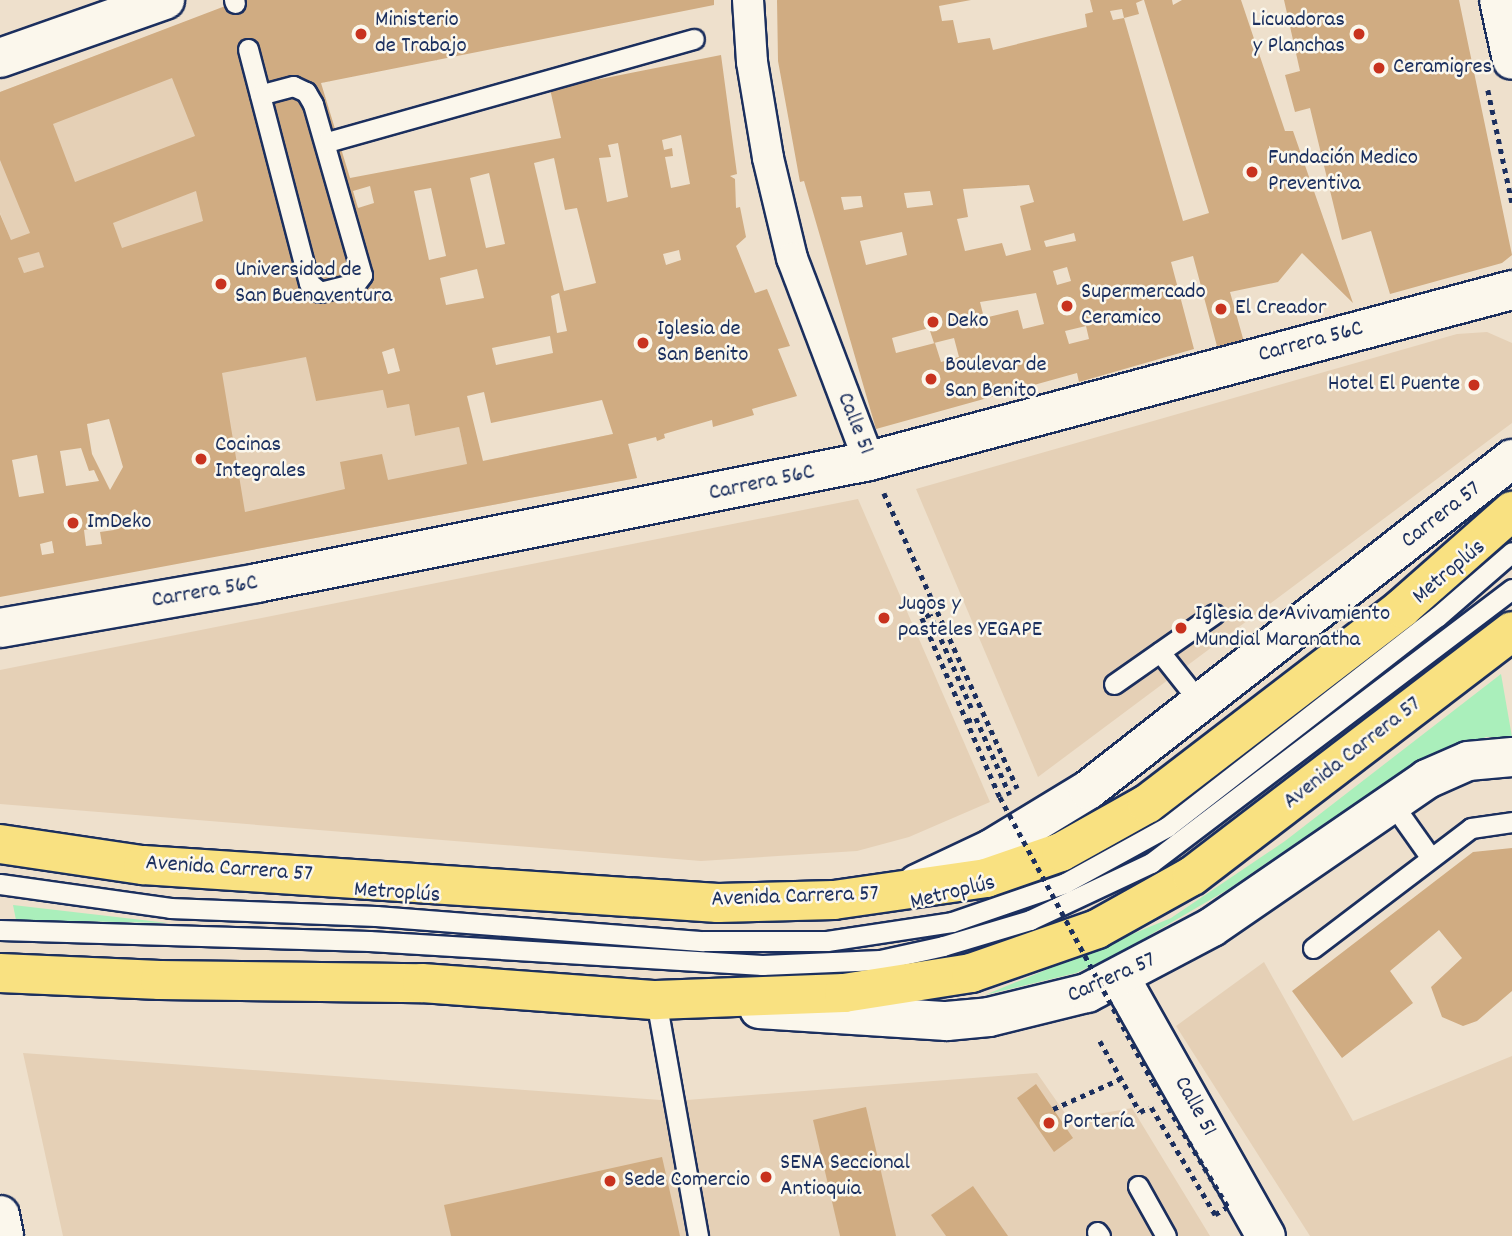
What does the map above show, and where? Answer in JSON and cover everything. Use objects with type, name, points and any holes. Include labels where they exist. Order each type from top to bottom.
[{"type":"main road","name":"Avenida Carrera 57","points":[[0,844],[143,865],[647,899],[771,903],[884,895],[1018,869],[1108,829],[1184,778],[1402,608],[1512,511]]},
{"type":"main road","name":"Avenida Carrera 57","points":[[0,973],[205,981],[422,983],[656,1000],[790,997],[900,986],[971,973],[1097,929],[1192,876],[1512,631]]},
{"type":"street","points":[[0,58],[165,0]]},
{"type":"street","name":"Calle 51","points":[[748,0],[752,62],[768,158],[792,258],[869,461]]},
{"type":"street","points":[[1499,0],[1499,71]]},
{"type":"street","name":"Carrera 56C","points":[[0,628],[257,583],[869,461],[1512,290]]},
{"type":"street","name":"Carrera 57","points":[[884,895],[956,866],[1023,811],[1202,705],[1512,459]]},
{"type":"street","name":"Carrera 57","points":[[656,1000],[903,1021],[947,1021],[1052,1004],[1121,979],[1212,927],[1427,779],[1468,761],[1512,757]]},
{"type":"street","name":"Calle 51","points":[[1121,979],[1266,1236]]},
{"type":"street","points":[[0,1215],[4,1236]]},
{"type":"lane","points":[[327,142],[694,39]]},
{"type":"lane","points":[[248,49],[309,283],[320,292],[356,283],[362,275],[327,142],[306,92],[293,86],[260,95]]},
{"type":"lane","name":"Metroplús","points":[[0,884],[170,908],[376,916],[703,941],[827,941],[952,922],[1065,883],[1167,827],[1437,617],[1512,552]]},
{"type":"lane","name":"Metroplús","points":[[0,930],[369,941],[762,965],[880,960],[943,946],[1030,920],[1151,863],[1512,589]]},
{"type":"lane","points":[[1114,684],[1214,614]]},
{"type":"lane","points":[[1160,652],[1202,705]]},
{"type":"lane","points":[[1392,803],[1431,858]]},
{"type":"lane","points":[[1313,948],[1471,828],[1512,822]]},
{"type":"lane","points":[[656,1000],[698,1236]]},
{"type":"lane","points":[[1138,1186],[1166,1236]]},
{"type":"path","points":[[1499,71],[1512,202]]},
{"type":"path","name":"Calle 51","points":[[869,461],[979,704],[1023,811]]},
{"type":"path","points":[[979,704],[971,708],[930,615],[922,618],[1000,797],[1153,1082],[1228,1207],[1215,1215],[1150,1107],[1140,1112],[1100,1041]]},
{"type":"path","points":[[967,721],[976,718],[1023,811]]},
{"type":"path","points":[[1053,1109],[1120,1079]]},
{"type":"shaded area","name":"Universidad de San Buenaventura","points":[[235,3],[316,400],[383,390],[409,404],[415,436],[459,427],[467,464],[613,434],[616,447],[628,444],[637,478],[224,555],[216,515],[44,267],[24,273],[0,213],[0,92]]},
{"type":"shaded area","points":[[1487,332],[1512,343],[1512,423],[1038,777],[916,489],[1457,334]]},
{"type":"shaded area","points":[[858,499],[990,802],[909,837],[857,851],[701,861],[0,804],[0,670]]},
{"type":"shaded area","points":[[1264,962],[1353,1121],[1512,1056],[1512,1236],[1310,1236],[1176,1026]]},
{"type":"shaded area","name":"SENA Seccional Antioquia","points":[[23,1053],[674,1101],[1037,1073],[1069,1119],[1132,1108],[1210,1236],[63,1236]]},
{"type":"green space","points":[[1501,674],[1512,737],[1486,737],[1381,785],[1227,890],[1119,953],[1076,973],[985,995],[1171,918],[1285,841]]},
{"type":"green space","points":[[13,905],[168,923],[16,920]]},
{"type":"building","points":[[241,0],[714,0],[714,5],[321,83],[350,178],[561,138],[550,89],[721,55],[737,174],[730,176],[735,179],[736,208],[740,207],[746,237],[736,246],[755,293],[767,289],[790,346],[778,349],[797,396],[752,409],[754,415],[713,427],[712,420],[664,434],[665,438],[657,441],[656,437],[628,444],[637,478],[0,597],[0,214],[11,240],[30,233],[0,160],[0,92]],"holes":[[[172,78],[195,136],[75,182],[53,124]],[[681,135],[690,184],[671,188],[665,157],[673,156],[672,148],[664,150],[662,140]],[[618,143],[628,197],[607,202],[599,158],[611,157],[608,145]],[[554,158],[565,210],[577,208],[596,283],[564,291],[534,163]],[[489,173],[505,244],[486,248],[470,178]],[[370,186],[374,203],[358,208],[353,191]],[[431,188],[446,256],[429,260],[414,191]],[[196,191],[203,221],[122,248],[113,223]],[[679,250],[681,260],[666,265],[663,254]],[[39,252],[44,267],[24,273],[18,258]],[[477,269],[484,298],[446,305],[440,278]],[[559,293],[567,331],[557,333],[551,296]],[[550,336],[553,353],[496,365],[492,348]],[[394,348],[400,371],[388,374],[382,352]],[[306,357],[316,401],[383,390],[387,408],[409,404],[415,436],[459,427],[467,464],[388,480],[382,454],[340,462],[345,489],[245,512],[222,373]],[[484,392],[491,423],[602,400],[613,434],[483,461],[467,396]],[[109,419],[123,467],[110,490],[92,454],[87,424]],[[81,448],[89,471],[94,470],[99,481],[66,486],[60,451]],[[37,455],[44,493],[19,497],[12,460]],[[111,515],[114,530],[100,532],[102,544],[86,546],[84,530],[99,527],[97,518]],[[52,541],[54,553],[42,555],[40,544]]]},
{"type":"building","points":[[777,0],[971,0],[939,6],[942,21],[953,20],[958,43],[990,38],[993,50],[1087,27],[1085,14],[1093,12],[1090,0],[1143,0],[1136,3],[1139,14],[1124,18],[1183,221],[1209,213],[1144,0],[1172,0],[1173,5],[1182,0],[1241,0],[1285,131],[1293,131],[1353,303],[1302,253],[1278,282],[1230,292],[1244,342],[1218,350],[1193,256],[1171,262],[1194,349],[1079,382],[1077,373],[876,429],[804,181],[800,182],[778,61]],"holes":[[[1122,9],[1124,18],[1113,20],[1110,11]],[[1029,185],[1034,202],[1020,206],[1031,250],[1006,256],[1002,243],[965,251],[957,219],[968,217],[963,189]],[[930,191],[933,205],[907,208],[904,193]],[[861,196],[863,207],[844,210],[841,197]],[[902,232],[907,255],[866,265],[860,241]],[[1074,233],[1076,241],[1046,247],[1044,241]],[[1067,267],[1071,281],[1057,285],[1053,271]],[[1036,293],[1044,324],[1023,329],[1018,310],[984,318],[980,302]],[[1086,326],[1089,339],[1069,344],[1065,331]],[[929,328],[934,343],[954,338],[959,357],[941,362],[935,343],[896,353],[892,338]]]},
{"type":"building","points":[[1284,0],[1459,0],[1512,255],[1502,263],[1390,294],[1371,231],[1342,240],[1310,108],[1295,112],[1285,75],[1300,71]]},
{"type":"building","points":[[1512,848],[1512,991],[1477,1021],[1463,1026],[1442,1017],[1431,987],[1462,958],[1439,930],[1390,971],[1413,1003],[1342,1058],[1292,991],[1473,852]]},
{"type":"building","name":"Portería","points":[[1036,1084],[1073,1138],[1054,1152],[1017,1098]]},
{"type":"building","points":[[866,1107],[896,1236],[840,1236],[813,1120]]},
{"type":"building","name":"Sede Comercio","points":[[662,1157],[680,1236],[451,1236],[444,1205]]},
{"type":"building","points":[[973,1186],[1008,1236],[946,1236],[931,1215]]},
{"type":"place","name":"Ministerio de Trabajo","points":[[361,34]]},
{"type":"place","name":"Licuadoras y Planchas","points":[[1359,34]]},
{"type":"place","name":"Ceramigres","points":[[1379,68]]},
{"type":"place","name":"Fundación Medico Preventiva","points":[[1252,172]]},
{"type":"place","name":"Universidad de San Buenaventura","points":[[221,284]]},
{"type":"place","name":"Supermercado Ceramico","points":[[1067,306]]},
{"type":"place","name":"El Creador","points":[[1221,309]]},
{"type":"place","name":"Deko","points":[[933,322]]},
{"type":"place","name":"Iglesia de San Benito","points":[[643,343]]},
{"type":"place","name":"Boulevar de San Benito","points":[[931,379]]},
{"type":"place","name":"Hotel El Puente","points":[[1474,385]]},
{"type":"place","name":"Cocinas Integrales","points":[[201,459]]},
{"type":"place","name":"ImDeko","points":[[73,523]]},
{"type":"place","name":"Jugos y pasteles YEGAPE","points":[[884,618]]},
{"type":"place","name":"Iglesia de Avivamiento Mundial Maranatha","points":[[1181,628]]},
{"type":"place","name":"Portería","points":[[1049,1123]]},
{"type":"place","name":"SENA Seccional Antioquia","points":[[766,1177]]},
{"type":"place","name":"Sede Comercio","points":[[610,1181]]}]
